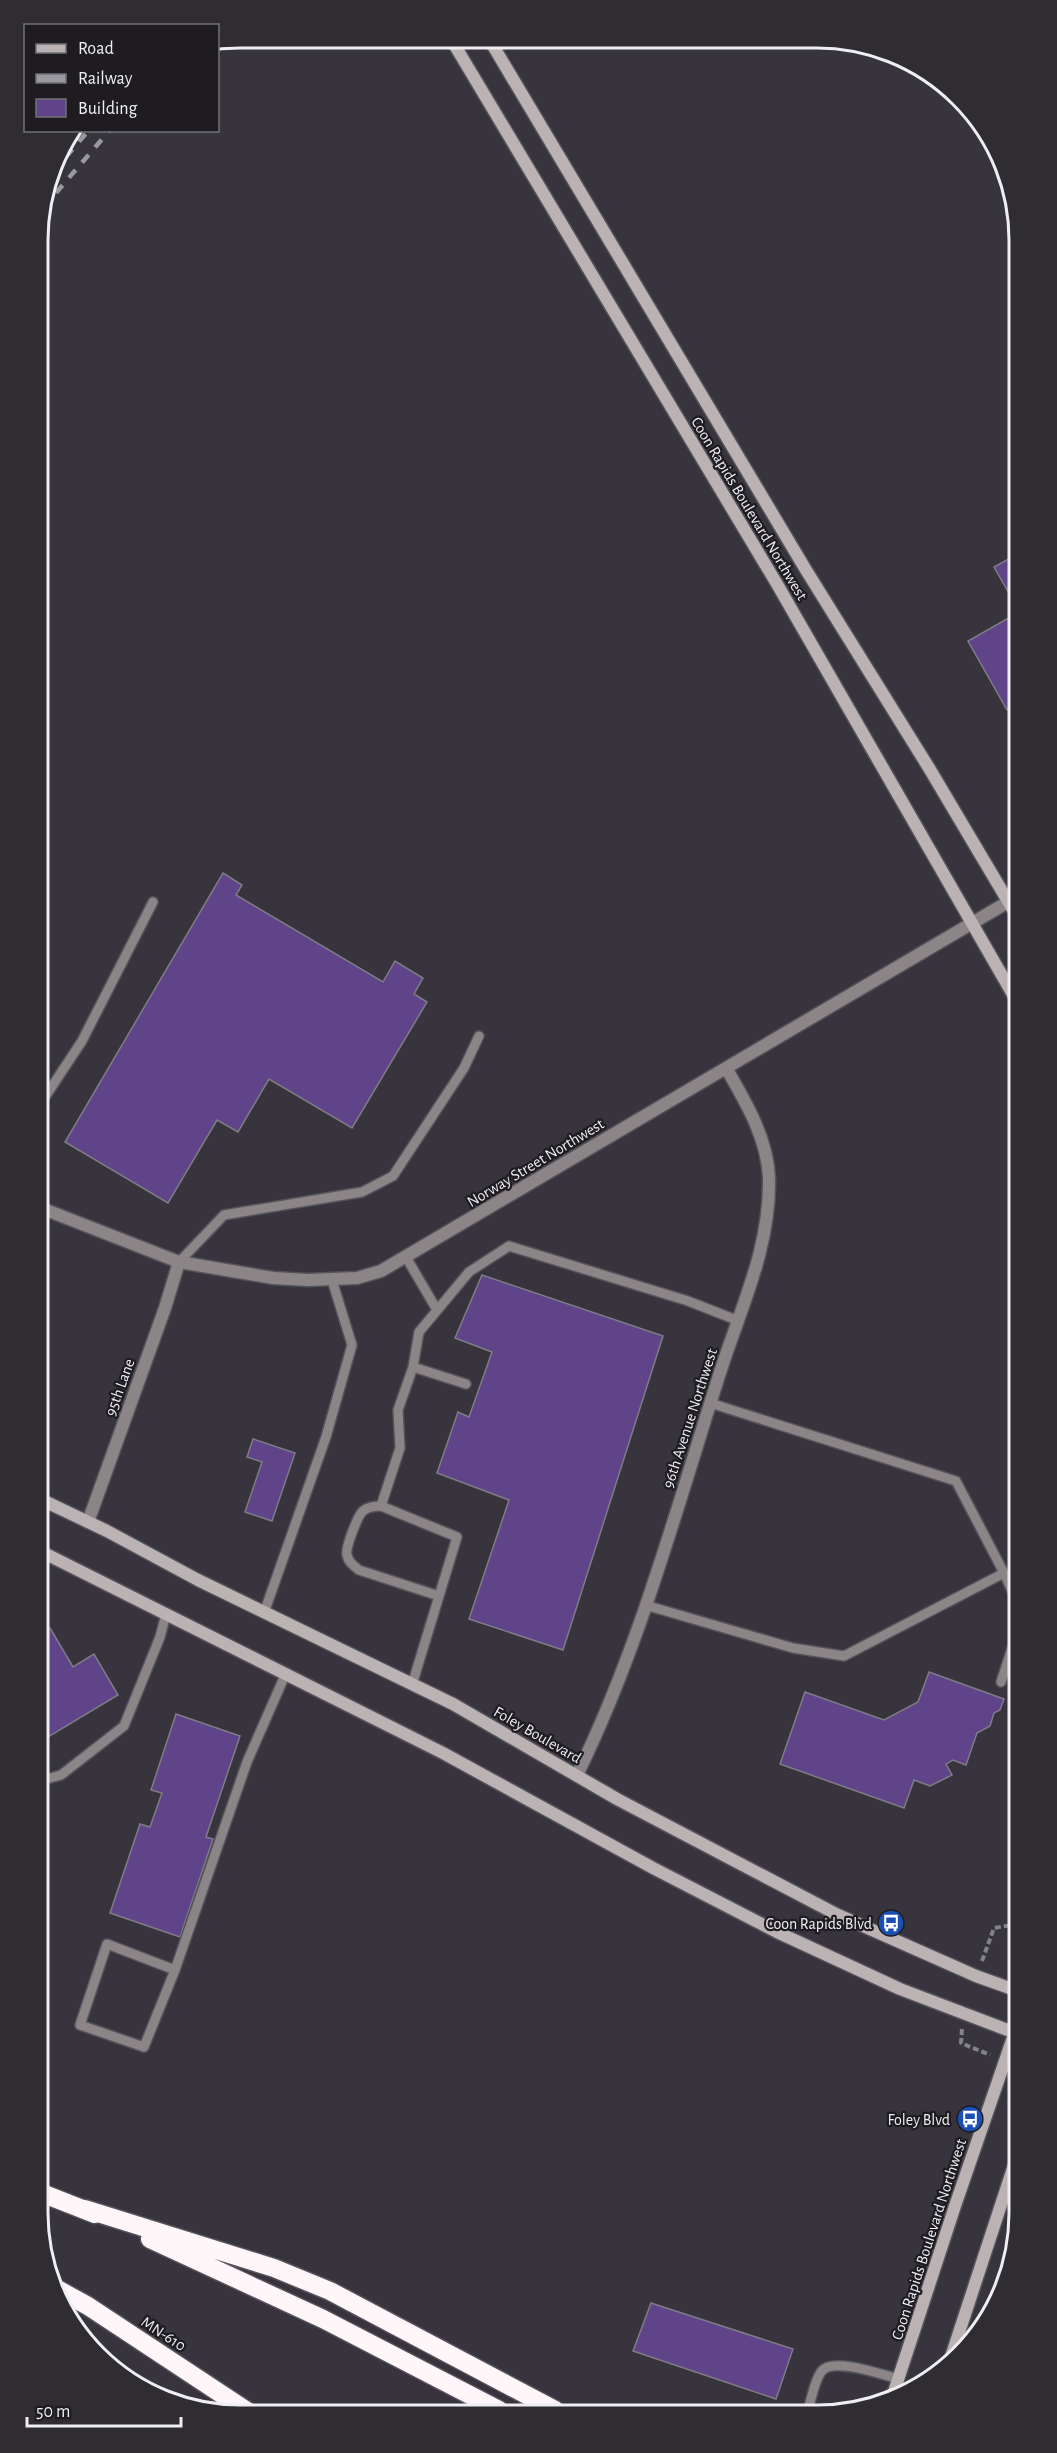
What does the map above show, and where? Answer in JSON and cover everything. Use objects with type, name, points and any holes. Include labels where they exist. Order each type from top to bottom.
[{"type":"highway","points":[[48,2195],[274,2268],[330,2291],[546,2405]]},
{"type":"highway","points":[[85,2209],[323,2319],[489,2405]]},
{"type":"highway","name":"MN-610","points":[[67,2295],[238,2405]]},
{"type":"main road","name":"Coon Rapids Boulevard Northwest","points":[[456,48],[771,574],[1009,987]]},
{"type":"main road","name":"Coon Rapids Boulevard Northwest","points":[[494,48],[806,570],[929,768],[1009,903]]},
{"type":"main road","name":"Foley Boulevard","points":[[48,1503],[453,1704],[617,1799],[836,1914],[1009,1989]]},
{"type":"main road","points":[[48,1555],[443,1753],[653,1868],[777,1932],[900,1989],[963,2014],[1009,2028]]},
{"type":"main road","name":"Coon Rapids Boulevard Northwest","points":[[896,2387],[1009,2051]]},
{"type":"main road","points":[[954,2347],[1009,2180]]},
{"type":"street","name":"Norway Street Northwest","points":[[48,1211],[179,1262],[273,1278],[332,1280],[357,1278],[381,1271],[972,922],[1009,909]]},
{"type":"street","name":"96th Avenue Northwest","points":[[576,1775],[609,1704],[645,1605],[710,1403],[757,1269],[764,1239],[769,1206],[769,1174],[762,1140],[752,1114],[726,1068]]},
{"type":"street","name":"95th Lane","points":[[88,1522],[165,1308],[179,1262]]},
{"type":"lane","points":[[48,1090],[82,1041],[153,902]]},
{"type":"lane","points":[[179,1262],[224,1215],[362,1192],[393,1176],[464,1068],[479,1036]]},
{"type":"lane","points":[[381,1506],[400,1448],[398,1410],[412,1367],[419,1332],[469,1272],[509,1246],[688,1301],[740,1321]]},
{"type":"lane","points":[[406,1257],[437,1310]]},
{"type":"lane","points":[[264,1612],[326,1437],[352,1344],[332,1280]]},
{"type":"lane","points":[[412,1367],[466,1384]]},
{"type":"lane","points":[[710,1403],[956,1481],[1009,1584]]},
{"type":"lane","points":[[412,1685],[458,1537],[381,1506],[370,1507],[361,1512],[348,1546],[347,1555],[351,1564],[359,1570],[439,1596]]},
{"type":"lane","points":[[645,1605],[793,1648],[844,1656],[1004,1573]]},
{"type":"lane","points":[[48,1779],[61,1775],[124,1726],[160,1637],[166,1614]]},
{"type":"lane","points":[[1001,1682],[1009,1658]]},
{"type":"lane","points":[[175,1970],[107,1944],[80,2025],[144,2048],[175,1970],[248,1762],[286,1674]]},
{"type":"lane","points":[[809,2405],[821,2371],[827,2367],[840,2364],[899,2379]]},
{"type":"path","points":[[976,1976],[994,1928],[1009,1926]]},
{"type":"path","points":[[963,2014],[961,2043],[1005,2061]]},
{"type":"building","points":[[1009,559],[1009,593],[994,567]]},
{"type":"building","points":[[1009,618],[1009,709],[1007,710],[968,641]]},
{"type":"building","points":[[223,873],[242,885],[236,895],[383,982],[395,961],[423,978],[414,994],[427,1002],[352,1128],[269,1079],[238,1132],[217,1120],[168,1203],[65,1142]]},
{"type":"building","points":[[482,1275],[663,1336],[563,1650],[469,1619],[509,1500],[437,1473],[458,1412],[469,1417],[492,1352],[455,1338]]},
{"type":"building","points":[[253,1439],[295,1453],[272,1521],[245,1512],[262,1462],[247,1457]]},
{"type":"building","points":[[50,1628],[73,1667],[94,1654],[118,1695],[48,1737],[48,1629]]},
{"type":"building","points":[[929,1672],[1004,1699],[1000,1710],[994,1713],[990,1726],[977,1733],[966,1765],[953,1760],[946,1764],[952,1775],[930,1786],[914,1780],[904,1808],[780,1764],[805,1692],[884,1720],[918,1702]]},
{"type":"building","points":[[176,1714],[240,1736],[206,1837],[213,1839],[180,1937],[110,1913],[140,1824],[150,1827],[162,1793],[151,1790]]},
{"type":"building","points":[[651,2303],[793,2349],[776,2399],[633,2351]]},
{"type":"railway","points":[[69,154],[87,132]]},
{"type":"railway","points":[[54,195],[108,132]]},
{"type":"place","name":"Coon Rapids Blvd","points":[[891,1923]]},
{"type":"place","name":"Foley Blvd","points":[[970,2119]]}]
